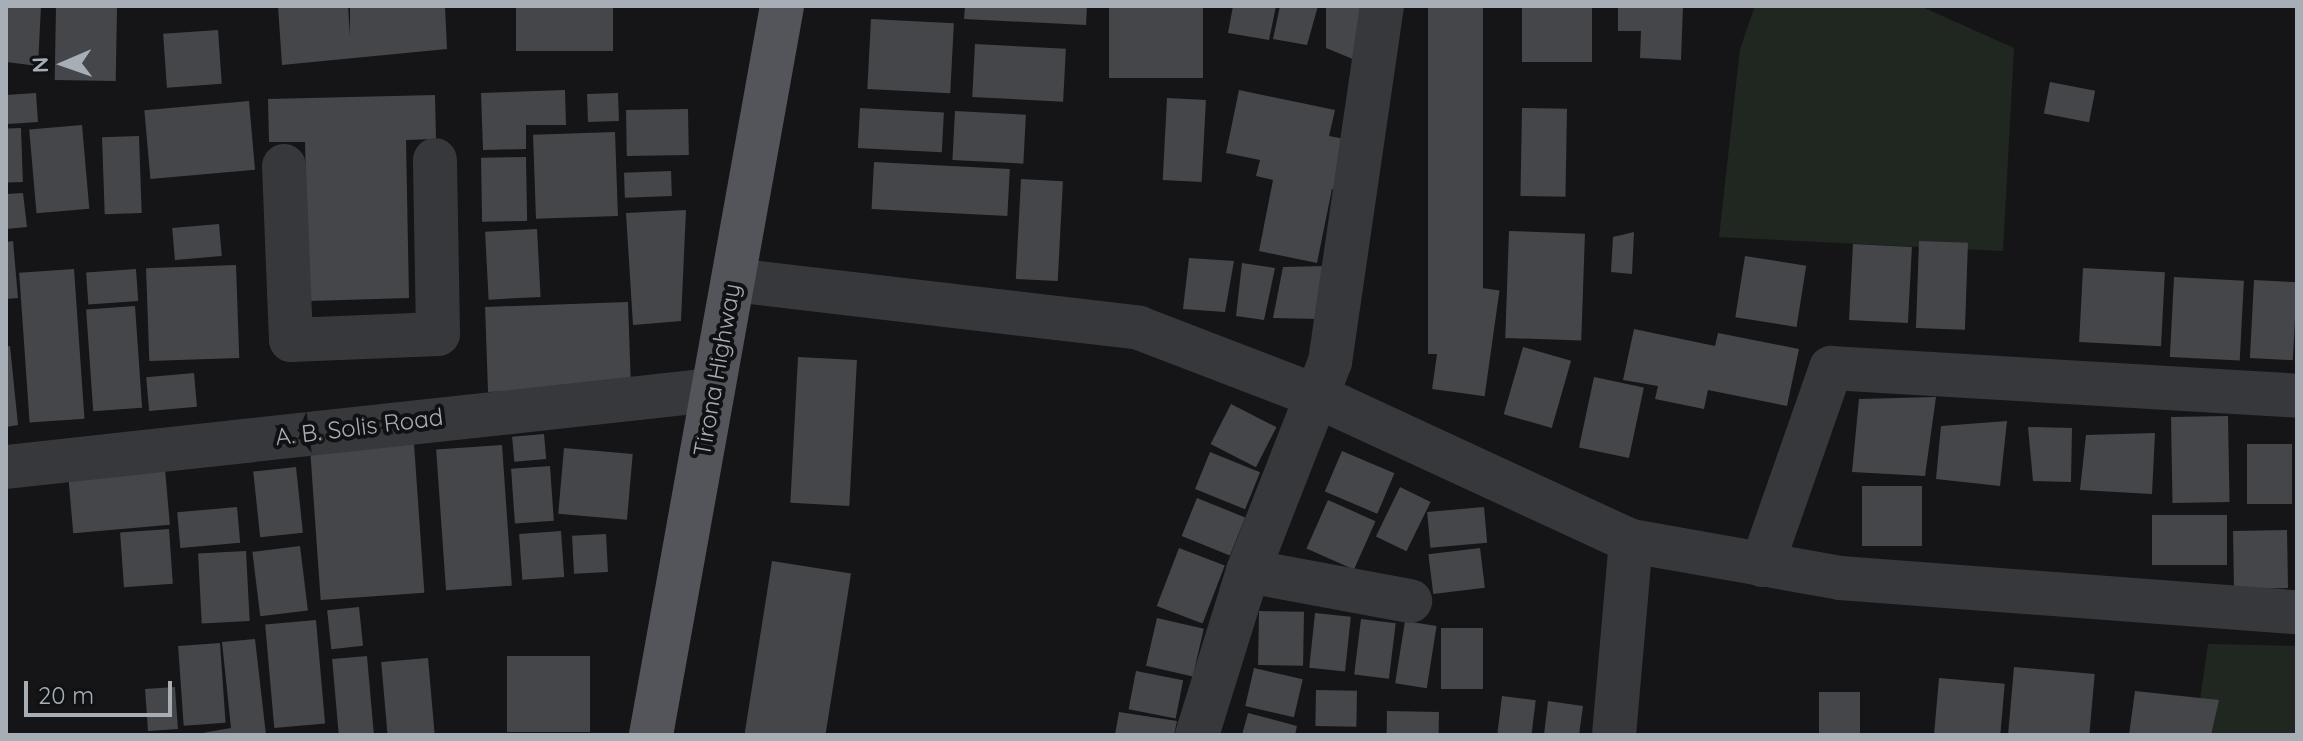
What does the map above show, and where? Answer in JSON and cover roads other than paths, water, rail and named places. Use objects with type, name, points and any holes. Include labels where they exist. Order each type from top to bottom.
[{"type":"main road","name":"Tirona Highway","points":[[651,735],[782,6]]},
{"type":"street","points":[[1197,735],[1248,571],[1319,397],[1330,362],[1382,6]]},
{"type":"street","points":[[284,166],[291,340],[438,334],[435,160]]},
{"type":"street","points":[[733,280],[1139,328],[1319,397],[1631,541],[1840,578],[2297,612]]},
{"type":"street","points":[[1762,565],[1831,368],[2297,396]]},
{"type":"street","name":"A. B. Solis Road","points":[[6,467],[713,390]]},
{"type":"street","points":[[1614,735],[1631,541]]},
{"type":"street","points":[[1248,571],[1410,601]]}]
